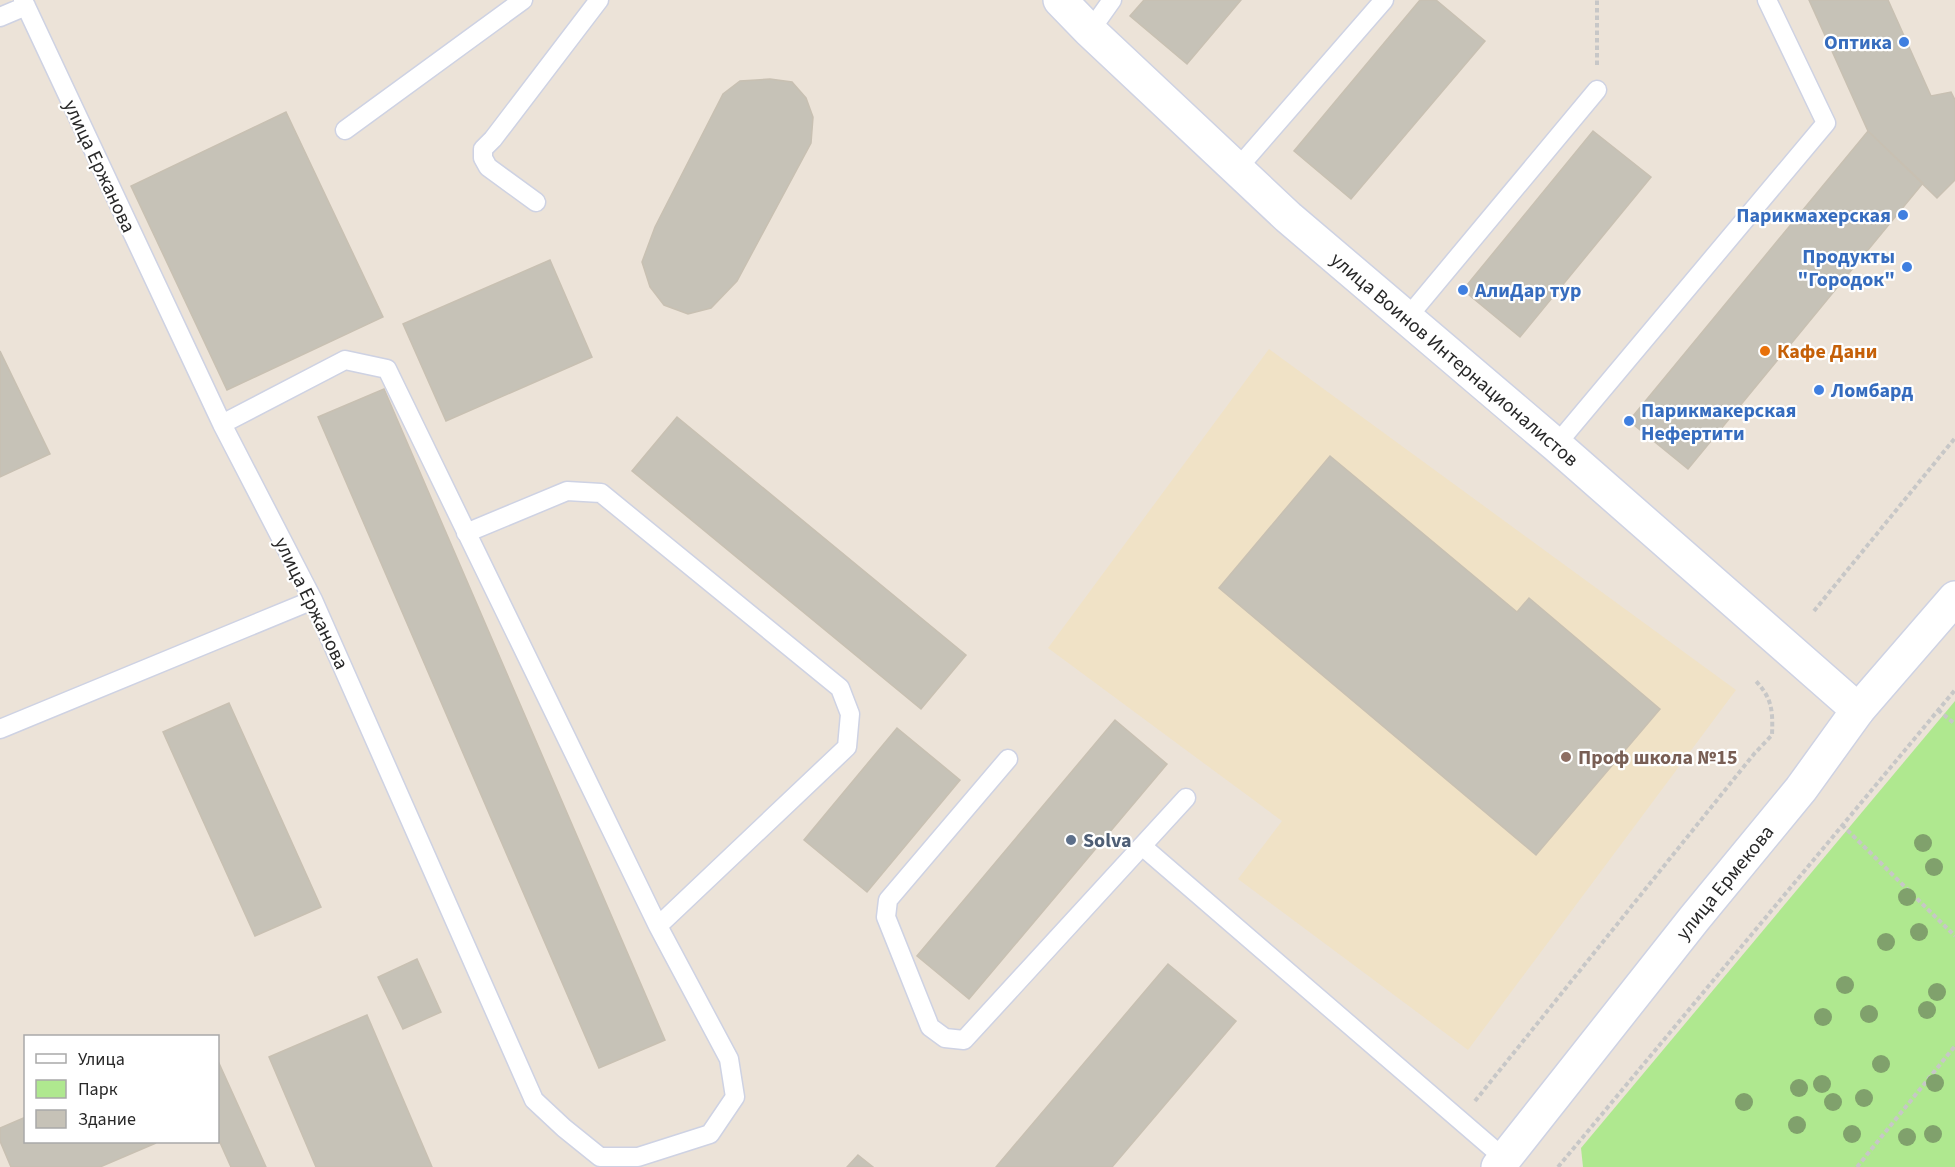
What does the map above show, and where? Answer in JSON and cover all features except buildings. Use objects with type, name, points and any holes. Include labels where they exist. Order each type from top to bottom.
[{"type":"main road","name":"улица Воинов Интернационалистов","points":[[1060,0],[1090,32],[1288,217],[1556,445],[1858,710]]},
{"type":"main road","name":"улица Ермекова","points":[[1502,1164],[1687,928],[1801,789],[1858,710],[1955,598]]},
{"type":"lane","points":[[345,130],[523,0]]},
{"type":"lane","points":[[536,202],[488,167],[483,158],[483,149],[599,0]]},
{"type":"lane","points":[[1090,32],[1112,0]]},
{"type":"lane","points":[[1237,169],[1384,0]]},
{"type":"lane","points":[[1556,445],[1826,123],[1767,0]]},
{"type":"lane","points":[[0,17],[25,3]]},
{"type":"lane","name":"улица Ержанова","points":[[25,3],[222,424],[313,600],[534,1100],[600,1157],[638,1157],[710,1134],[735,1097],[729,1059],[658,926],[387,369],[345,360],[222,424]]},
{"type":"lane","points":[[1407,318],[1597,90]]},
{"type":"lane","points":[[466,532],[567,491],[602,493],[840,688],[850,714],[847,747],[658,926]]},
{"type":"lane","points":[[0,729],[313,600]]},
{"type":"lane","points":[[1008,759],[888,900],[886,916],[930,1027],[945,1038],[964,1040],[1186,798]]},
{"type":"lane","points":[[1142,846],[1460,1120],[1502,1164]]},
{"type":"path","points":[[1597,0],[1597,90]]},
{"type":"path","points":[[1814,611],[1955,438]]},
{"type":"path","points":[[1460,1120],[1739,772],[1772,735],[1773,715],[1767,693],[1755,680]]},
{"type":"path","points":[[1558,1167],[1955,690]]},
{"type":"path","points":[[1938,710],[1955,724]]},
{"type":"path","points":[[1842,825],[1955,936]]},
{"type":"path","points":[[1857,1167],[1955,1046]]},
{"type":"shaded area","points":[[1269,349],[1736,690],[1468,1050],[1238,879],[1282,821],[1048,648]]},
{"type":"green space","points":[[1955,701],[1955,1167],[1583,1167],[1581,1148]]},
{"type":"place","name":"Оптика","points":[[1904,42]]},
{"type":"place","name":"Парикмахерская","points":[[1903,215]]},
{"type":"place","name":"Продукты \"Городок\"","points":[[1907,267]]},
{"type":"place","name":"АлиДар тур","points":[[1463,290]]},
{"type":"place","name":"Кафе Дани","points":[[1765,351]]},
{"type":"place","name":"Ломбард","points":[[1819,390]]},
{"type":"place","name":"Парикмакерская Нефертити","points":[[1629,421]]},
{"type":"place","name":"Проф школа №15","points":[[1566,757]]},
{"type":"place","name":"Solva","points":[[1071,840]]}]
